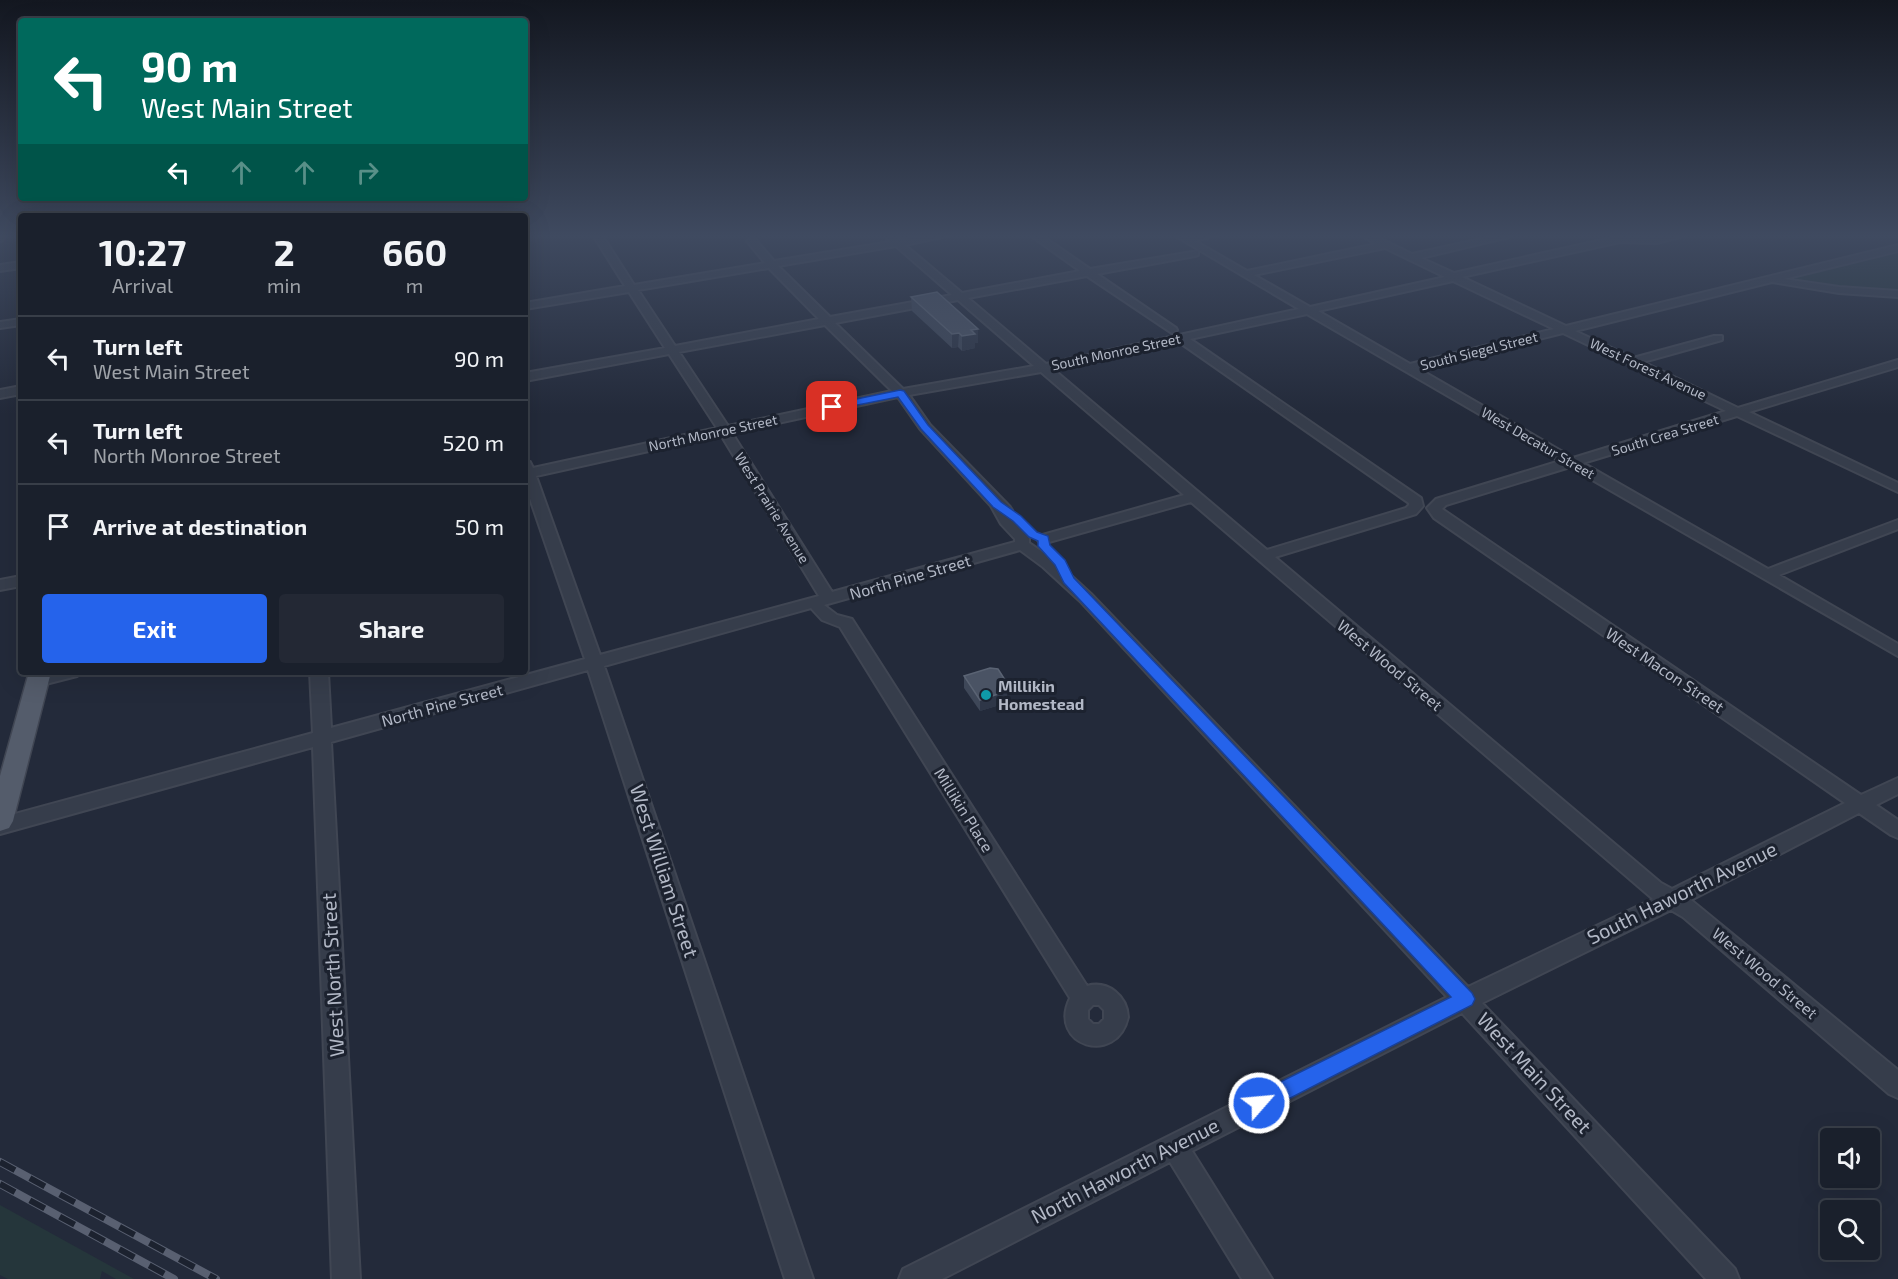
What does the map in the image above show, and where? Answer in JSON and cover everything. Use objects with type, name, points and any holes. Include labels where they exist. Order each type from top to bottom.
[{"type":"main road","points":[[0,821],[39,676]]},
{"type":"street","points":[[528,305],[592,295]]},
{"type":"street","name":"West Prairie Avenue","points":[[635,295],[830,599]]},
{"type":"street","name":"West Main Street","points":[[802,295],[863,358],[872,378],[894,394],[900,410],[925,427],[997,504],[1006,521],[1033,542],[1048,566],[1068,580],[1466,999],[1725,1279]]},
{"type":"street","points":[[528,376],[966,295]]},
{"type":"street","points":[[1120,295],[1410,495],[1417,504],[1411,511],[1263,556]]},
{"type":"street","name":"West Decatur Street","points":[[1282,295],[1898,651]]},
{"type":"street","name":"South Monroe Street","points":[[894,394],[1043,368],[1177,334],[1309,310],[1376,295]]},
{"type":"street","name":"West Forest Avenue","points":[[1490,295],[1898,488]]},
{"type":"street","name":"South Siegel Street","points":[[1409,369],[1707,295]]},
{"type":"street","name":"West Wood Street","points":[[959,296],[1654,889],[1691,911],[1898,1086]]},
{"type":"street","points":[[0,325],[18,322]]},
{"type":"street","points":[[1631,362],[1718,338]]},
{"type":"street","name":"South Crea Street","points":[[1434,508],[1441,502],[1898,363]]},
{"type":"street","points":[[0,393],[18,390]]},
{"type":"street","name":"North Monroe Street","points":[[528,471],[894,394]]},
{"type":"street","name":"West William Street","points":[[528,477],[595,664],[799,1279]]},
{"type":"street","name":"North Pine Street","points":[[0,826],[595,664],[1193,497]]},
{"type":"street","name":"West Macon Street","points":[[1434,508],[1439,515],[1898,830]]},
{"type":"street","points":[[1767,575],[1898,524]]},
{"type":"street","points":[[0,585],[18,582]]},
{"type":"street","points":[[830,599],[852,613],[846,623],[824,615],[830,599]]},
{"type":"street","name":"Millikin Place","points":[[846,623],[1082,998]]},
{"type":"street","name":"West North Street","points":[[319,675],[346,1279]]},
{"type":"street","name":"South Haworth Avenue","points":[[1466,999],[1672,900],[1898,785]]},
{"type":"street","name":"North Haworth Avenue","points":[[913,1279],[1466,999]]},
{"type":"street","points":[[1174,1146],[1258,1279]]},
{"type":"shaded area","points":[[1877,295],[1898,295],[1898,300]]},
{"type":"shaded area","points":[[0,1205],[134,1279],[116,1279],[102,1271],[100,1279],[8,1279],[0,1275]]},
{"type":"building","points":[[940,295],[978,329],[971,330],[975,334],[962,336],[959,333],[952,334],[911,297]]},
{"type":"building","points":[[990,668],[998,669],[1007,683],[1002,684],[1007,691],[980,700],[964,676]]},
{"type":"railway","points":[[0,1162],[216,1279]]},
{"type":"railway","points":[[0,1184],[174,1279]]},
{"type":"place","name":"Millikin Homestead","points":[[986,695]]},
{"type":"route","points":[[832,407],[900,393],[913,407],[925,427],[997,504],[1017,518],[1033,535],[1044,539],[1044,546],[1060,563],[1068,580],[1466,999],[1259,1103]]}]
